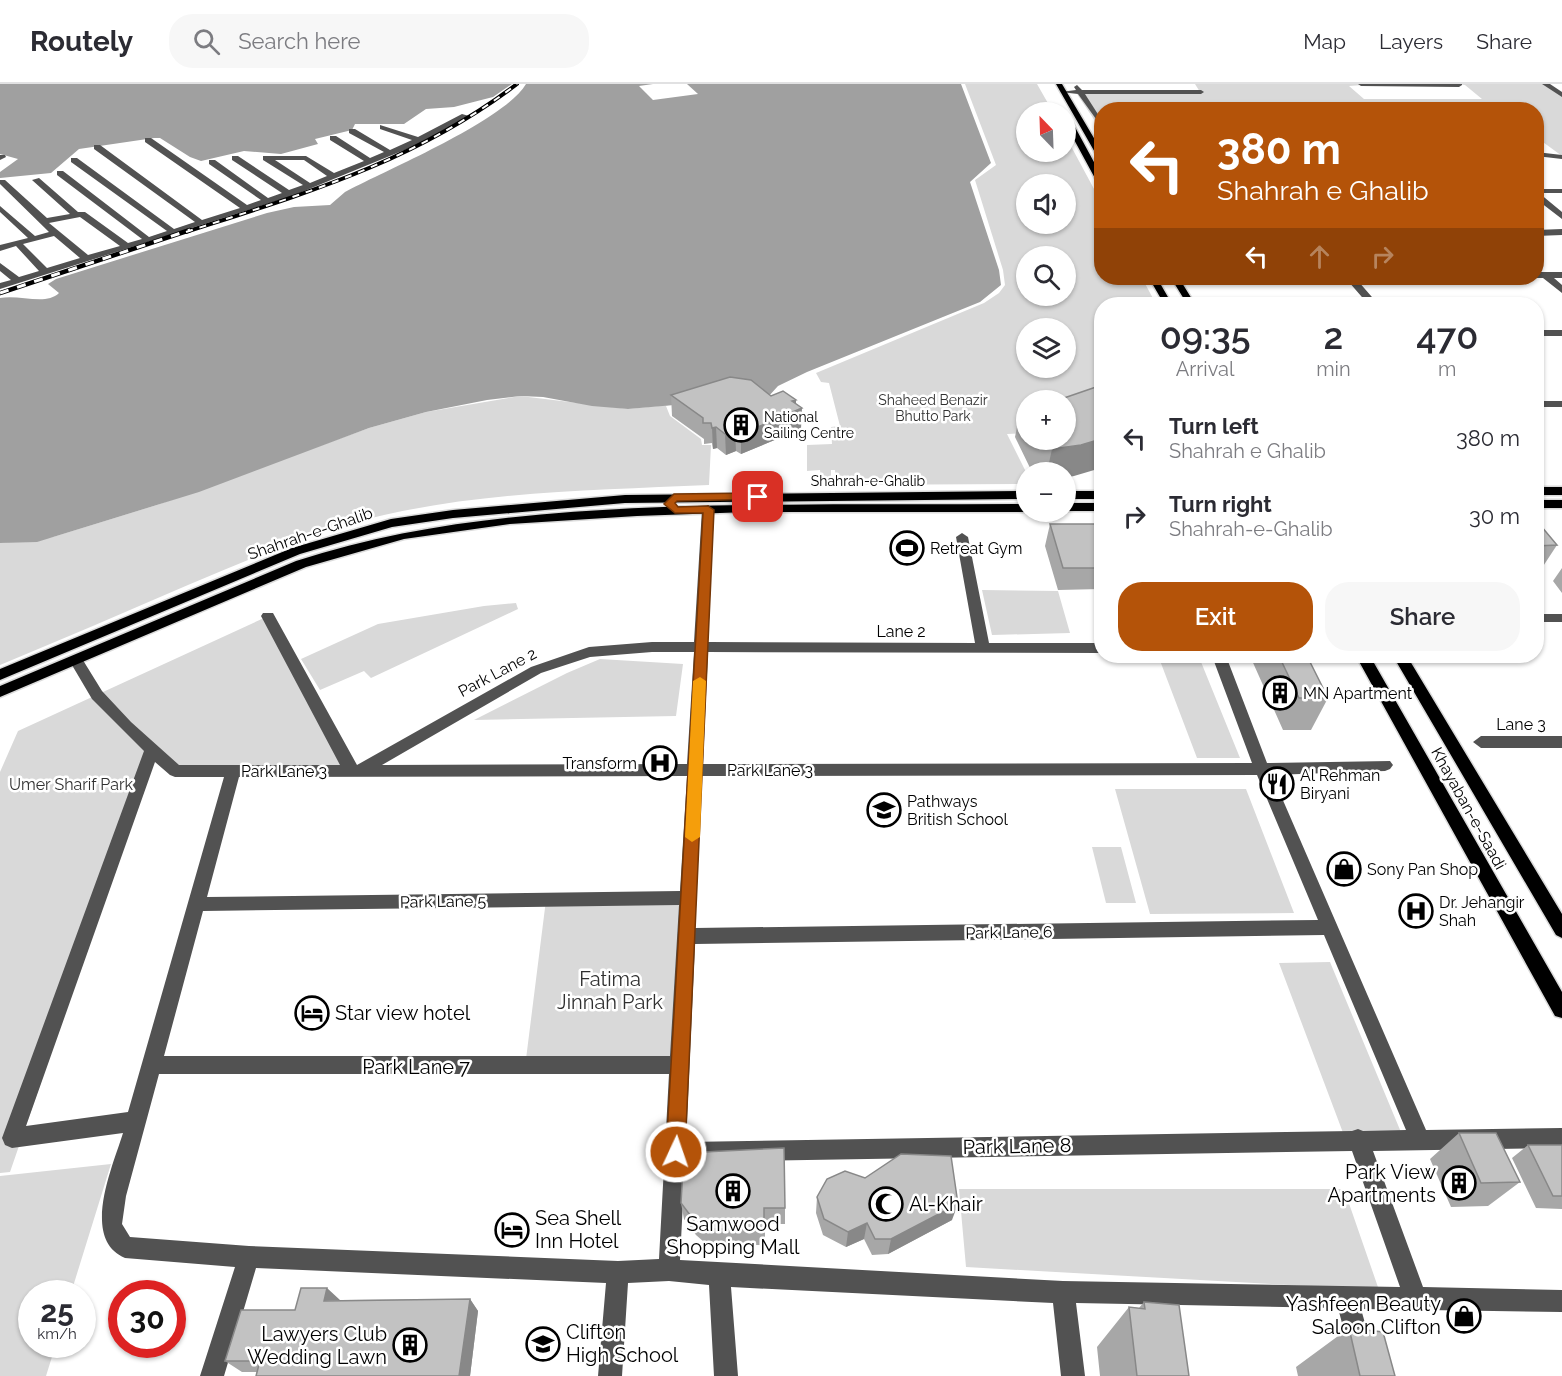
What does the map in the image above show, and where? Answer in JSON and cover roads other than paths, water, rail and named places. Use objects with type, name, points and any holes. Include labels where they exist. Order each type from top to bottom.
[{"type":"main road","points":[[1059,84],[1094,144]]},
{"type":"main road","points":[[1076,136],[1094,169]]},
{"type":"main road","points":[[1544,491],[1562,491]]},
{"type":"main road","name":"Shahrah-e-Ghalib","points":[[674,504],[1016,495]]},
{"type":"main road","points":[[1076,495],[1094,495]]},
{"type":"main road","points":[[649,505],[674,504]]},
{"type":"main road","name":"Shahrah-e-Ghalib","points":[[674,504],[708,510],[1016,508]]},
{"type":"main road","points":[[1544,504],[1562,504]]},
{"type":"main road","name":"Shahrah-e-Ghalib","points":[[0,692],[339,550],[385,538],[451,527],[649,505]]},
{"type":"main road","name":"Shahrah-e-Ghalib","points":[[0,675],[296,552],[391,523],[453,514],[649,505]]},
{"type":"main road","points":[[1076,507],[1094,507]]},
{"type":"main road","name":"Khayaban-e-Saadi","points":[[1367,663],[1562,1010]]},
{"type":"main road","name":"Khayaban-e-Saadi","points":[[1404,663],[1562,930]]},
{"type":"street","points":[[1076,84],[1094,113]]},
{"type":"street","points":[[1063,92],[1201,92],[1195,84]]},
{"type":"street","points":[[1361,84],[1459,86],[1457,84]]},
{"type":"street","points":[[1545,84],[1562,95]]},
{"type":"street","points":[[0,286],[289,194],[421,140],[465,116]]},
{"type":"street","points":[[383,127],[421,140]]},
{"type":"street","points":[[352,131],[390,153]]},
{"type":"street","points":[[333,138],[370,162]]},
{"type":"street","points":[[148,140],[246,208]]},
{"type":"street","points":[[97,147],[201,223]]},
{"type":"street","points":[[1544,155],[1562,157]]},
{"type":"street","points":[[310,186],[265,157],[306,158],[334,177]]},
{"type":"street","points":[[235,158],[289,194]]},
{"type":"street","points":[[74,160],[173,231]]},
{"type":"street","points":[[212,162],[267,201]]},
{"type":"street","points":[[60,173],[147,239]]},
{"type":"street","points":[[36,180],[75,214]]},
{"type":"street","points":[[2,182],[45,221]]},
{"type":"street","points":[[1544,192],[1562,190]]},
{"type":"street","points":[[1544,200],[1562,216]]},
{"type":"street","points":[[0,208],[34,239]]},
{"type":"street","points":[[45,221],[82,214],[126,246]]},
{"type":"street","points":[[45,221],[42,222],[87,258]]},
{"type":"street","points":[[2,245],[55,232]]},
{"type":"street","points":[[1544,233],[1561,233]]},
{"type":"street","points":[[17,243],[45,271]]},
{"type":"street","points":[[0,266],[17,280]]},
{"type":"street","points":[[1544,275],[1562,275]]},
{"type":"street","points":[[1544,277],[1562,290]]},
{"type":"street","points":[[1356,285],[1367,297]]},
{"type":"street","points":[[1544,333],[1562,333]]},
{"type":"street","points":[[1544,404],[1562,404]]},
{"type":"street","points":[[669,1270],[688,936],[708,510]]},
{"type":"street","points":[[962,537],[983,649]]},
{"type":"street","points":[[268,616],[355,770]]},
{"type":"street","points":[[1544,618],[1562,618]]},
{"type":"street","name":"Park Lane 2","points":[[355,770],[536,670],[588,652],[652,647],[701,649]]},
{"type":"street","name":"Lane 2","points":[[701,649],[1094,648]]},
{"type":"street","name":"Park Lane 3","points":[[76,660],[98,695],[175,771],[1262,769],[1385,765]]},
{"type":"street","points":[[1222,663],[1262,769],[1420,1139],[1562,1138]]},
{"type":"street","name":"Lane 3","points":[[1481,742],[1562,742]]},
{"type":"street","points":[[135,1121],[12,1138],[152,749]]},
{"type":"street","points":[[234,771],[115,1196],[111,1222],[114,1236],[125,1247],[249,1257],[618,1272],[669,1270],[719,1275],[1063,1292],[1347,1299],[1562,1301]]},
{"type":"street","name":"Park Lane 5","points":[[196,904],[689,898]]},
{"type":"street","name":"Park Lane 6","points":[[688,936],[1330,927]]},
{"type":"street","name":"Park Lane 7","points":[[150,1065],[681,1065]]},
{"type":"street","name":"Park Lane 8","points":[[676,1152],[1420,1139]]},
{"type":"street","points":[[1359,1140],[1416,1300]]},
{"type":"street","points":[[212,1376],[249,1257]]},
{"type":"street","points":[[610,1376],[618,1272]]},
{"type":"street","points":[[719,1275],[726,1376]]},
{"type":"street","points":[[1063,1292],[1073,1376]]},
{"type":"street","points":[[1347,1299],[1368,1376]]},
{"type":"railway","points":[[186,232],[316,189],[399,155],[439,135],[517,84]]},
{"type":"railway","points":[[0,293],[190,230]]},
{"type":"place","name":"National Sailing Centre","points":[[741,425]]},
{"type":"place","name":"Retreat Gym","points":[[907,548]]},
{"type":"place","name":"MN Apartment","points":[[1280,693]]},
{"type":"place","name":"Transform","points":[[660,763]]},
{"type":"place","name":"Al Rehman Biryani","points":[[1277,784]]},
{"type":"place","name":"Pathways British School","points":[[884,810]]},
{"type":"place","name":"Sony Pan Shop","points":[[1344,869]]},
{"type":"place","name":"Dr. Jehangir Shah","points":[[1416,911]]},
{"type":"place","name":"Star view hotel","points":[[312,1013]]},
{"type":"place","name":"Park View Apartments","points":[[1459,1183]]},
{"type":"place","name":"Samwood Shopping Mall","points":[[733,1191]]},
{"type":"place","name":"Al-Khair","points":[[886,1204]]},
{"type":"place","name":"Sea Shell Inn Hotel","points":[[512,1230]]},
{"type":"place","name":"Yashfeen Beauty Saloon Clifton","points":[[1464,1316]]},
{"type":"place","name":"Clifton High School","points":[[543,1344]]},
{"type":"place","name":"Lawyers Club Wedding Lawn","points":[[410,1345]]},
{"type":"park label","name":"Shaheed Benazir Bhutto Park","points":[[933,408]]},
{"type":"park label","name":"Umer Sharif Park","points":[[71,784]]},
{"type":"park label","name":"Fatima Jinnah Park","points":[[610,990]]}]
